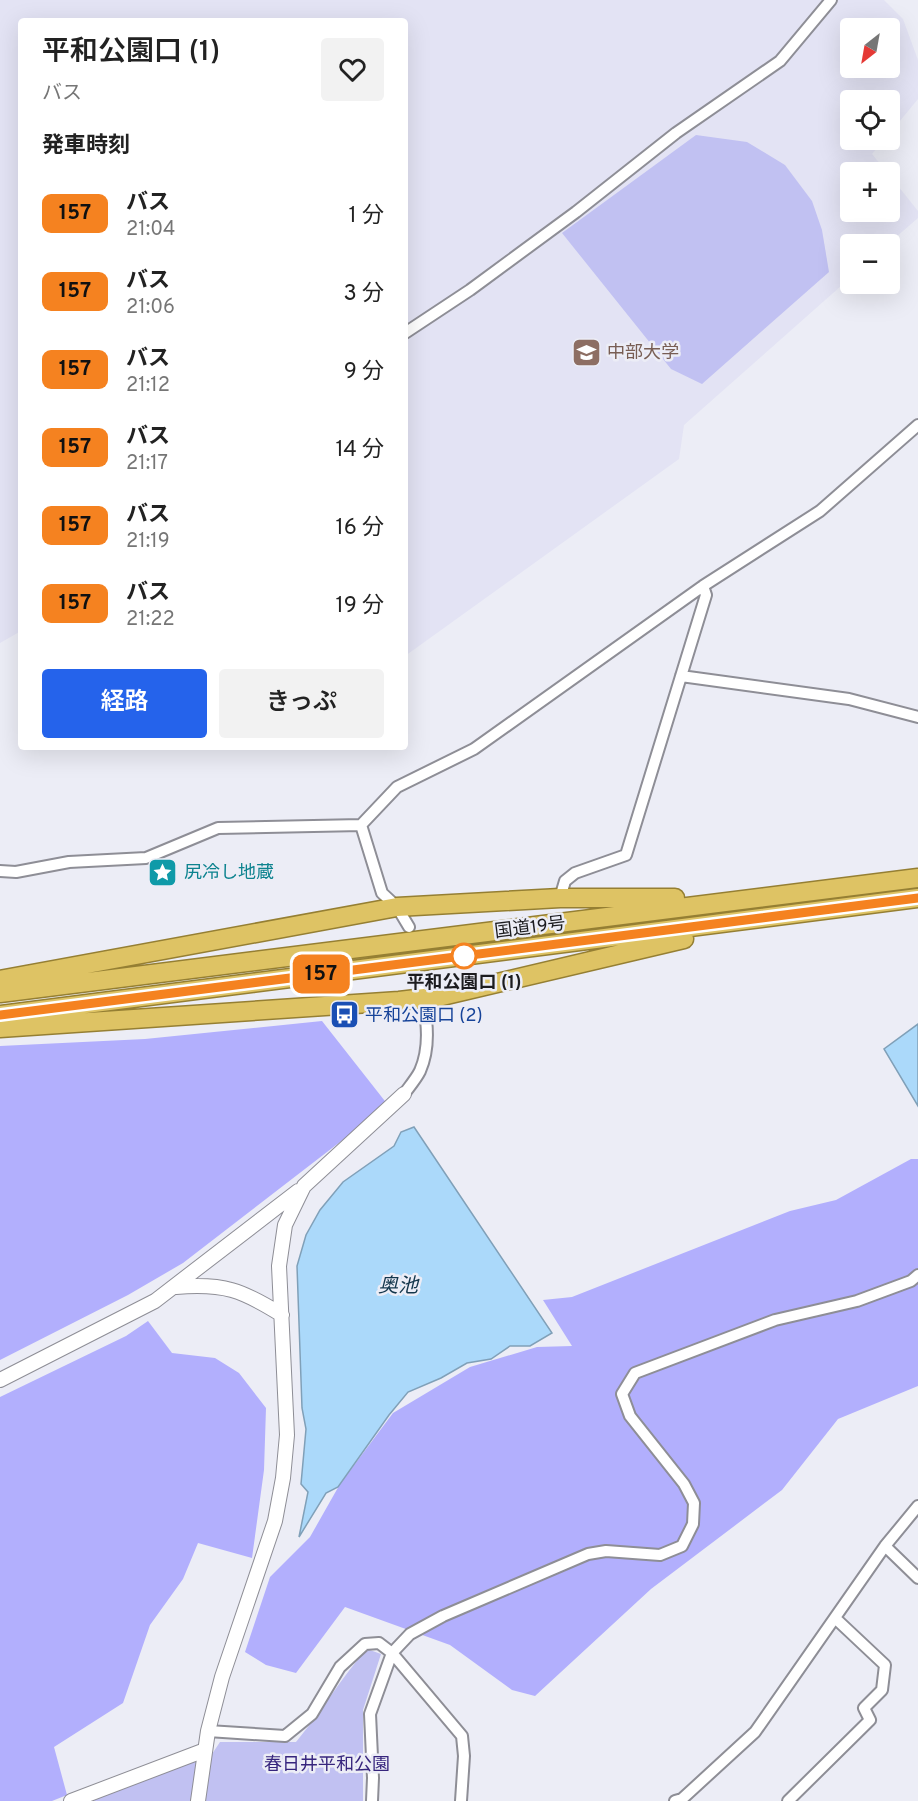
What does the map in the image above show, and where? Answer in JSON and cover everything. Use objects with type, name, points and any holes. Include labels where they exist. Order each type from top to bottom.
[{"type":"highway","name":"国道19号","points":[[0,993],[918,878]]},
{"type":"highway","points":[[0,980],[397,907],[560,898],[686,898],[704,904]]},
{"type":"highway","name":"国道19号","points":[[0,1015],[918,898]]},
{"type":"highway","points":[[0,1028],[388,1002],[442,996],[686,938],[706,926]]},
{"type":"street","points":[[408,331],[470,290],[676,133],[780,61],[831,0]]},
{"type":"street","points":[[0,871],[16,872],[69,862],[146,858],[218,828],[361,825],[397,787],[474,750],[703,586],[820,511],[918,425]]},
{"type":"street","points":[[560,898],[564,881],[575,873],[626,855],[706,595],[703,586]]},
{"type":"street","points":[[681,676],[849,699],[918,717]]},
{"type":"street","points":[[361,825],[382,893],[397,907],[409,927]]},
{"type":"street","points":[[0,1380],[155,1301],[176,1287],[304,1186],[404,1094],[420,1071],[428,1043],[423,997],[415,971]]},
{"type":"street","points":[[198,1801],[208,1731],[222,1677],[276,1521],[283,1478],[286,1435],[279,1266],[281,1241],[292,1207],[304,1186]]},
{"type":"street","points":[[372,1801],[370,1714],[392,1653],[410,1634],[443,1616],[588,1554],[606,1551],[660,1555],[682,1546],[693,1524],[694,1503],[684,1484],[630,1416],[622,1394],[635,1373],[776,1320],[857,1301],[916,1281]]},
{"type":"street","points":[[176,1287],[199,1285],[238,1290],[282,1315]]},
{"type":"street","points":[[675,1801],[682,1799],[755,1732],[885,1546],[918,1506]]},
{"type":"street","points":[[885,1546],[918,1578]]},
{"type":"street","points":[[788,1801],[870,1720],[864,1708],[882,1690],[885,1665],[835,1618]]},
{"type":"street","points":[[208,1731],[285,1736],[312,1714],[340,1667],[365,1644],[380,1643],[392,1653],[462,1736],[464,1756],[460,1801]]},
{"type":"street","points":[[71,1801],[205,1750]]},
{"type":"shaded area","name":"中部大学","points":[[0,0],[884,0],[903,19],[918,60],[918,99],[900,121],[900,90],[840,90],[840,150],[875,150],[872,154],[879,162],[840,162],[840,222],[900,222],[900,188],[918,211],[918,218],[900,234],[840,234],[840,287],[684,425],[679,459],[408,654],[408,18],[18,18],[18,633],[0,643]]},
{"type":"shaded area","points":[[322,1021],[388,1105],[183,1263],[128,1295],[0,1360],[0,1046],[145,1039]]},
{"type":"shaded area","points":[[911,1159],[918,1159],[918,1386],[838,1419],[782,1490],[651,1589],[535,1696],[512,1690],[450,1645],[345,1607],[296,1673],[266,1665],[245,1652],[270,1577],[310,1537],[340,1484],[393,1413],[470,1367],[537,1347],[572,1346],[543,1300],[572,1297],[790,1211],[836,1200]]},
{"type":"shaded area","points":[[148,1321],[172,1353],[215,1358],[239,1373],[266,1408],[264,1470],[252,1558],[198,1543],[183,1579],[150,1625],[123,1703],[54,1747],[67,1795],[52,1801],[0,1801],[0,1397],[126,1336]]},
{"type":"green space","points":[[696,135],[747,142],[785,165],[812,201],[822,230],[829,272],[702,384],[671,369],[562,233]]},
{"type":"green space","name":"春日井平和公園","points":[[367,1649],[381,1654],[363,1710],[363,1801],[92,1801],[212,1754],[220,1742],[296,1742]]},
{"type":"water","points":[[918,1024],[918,1106],[884,1049]]},
{"type":"water","name":"奥池","points":[[414,1127],[552,1333],[530,1346],[510,1346],[491,1359],[467,1363],[441,1378],[408,1392],[338,1487],[326,1493],[299,1537],[308,1492],[301,1484],[306,1429],[302,1408],[297,1266],[306,1235],[320,1210],[343,1182],[394,1146],[401,1132]]},
{"type":"bus line","name":"157","points":[[0,1015],[918,898]]},
{"type":"place","name":"中部大学","points":[[586,352]]},
{"type":"place","name":"尻冷し地蔵","points":[[163,872]]},
{"type":"place","name":"平和公園口 (1)","points":[[464,956]]},
{"type":"place","name":"平和公園口 (2)","points":[[344,1015]]}]
